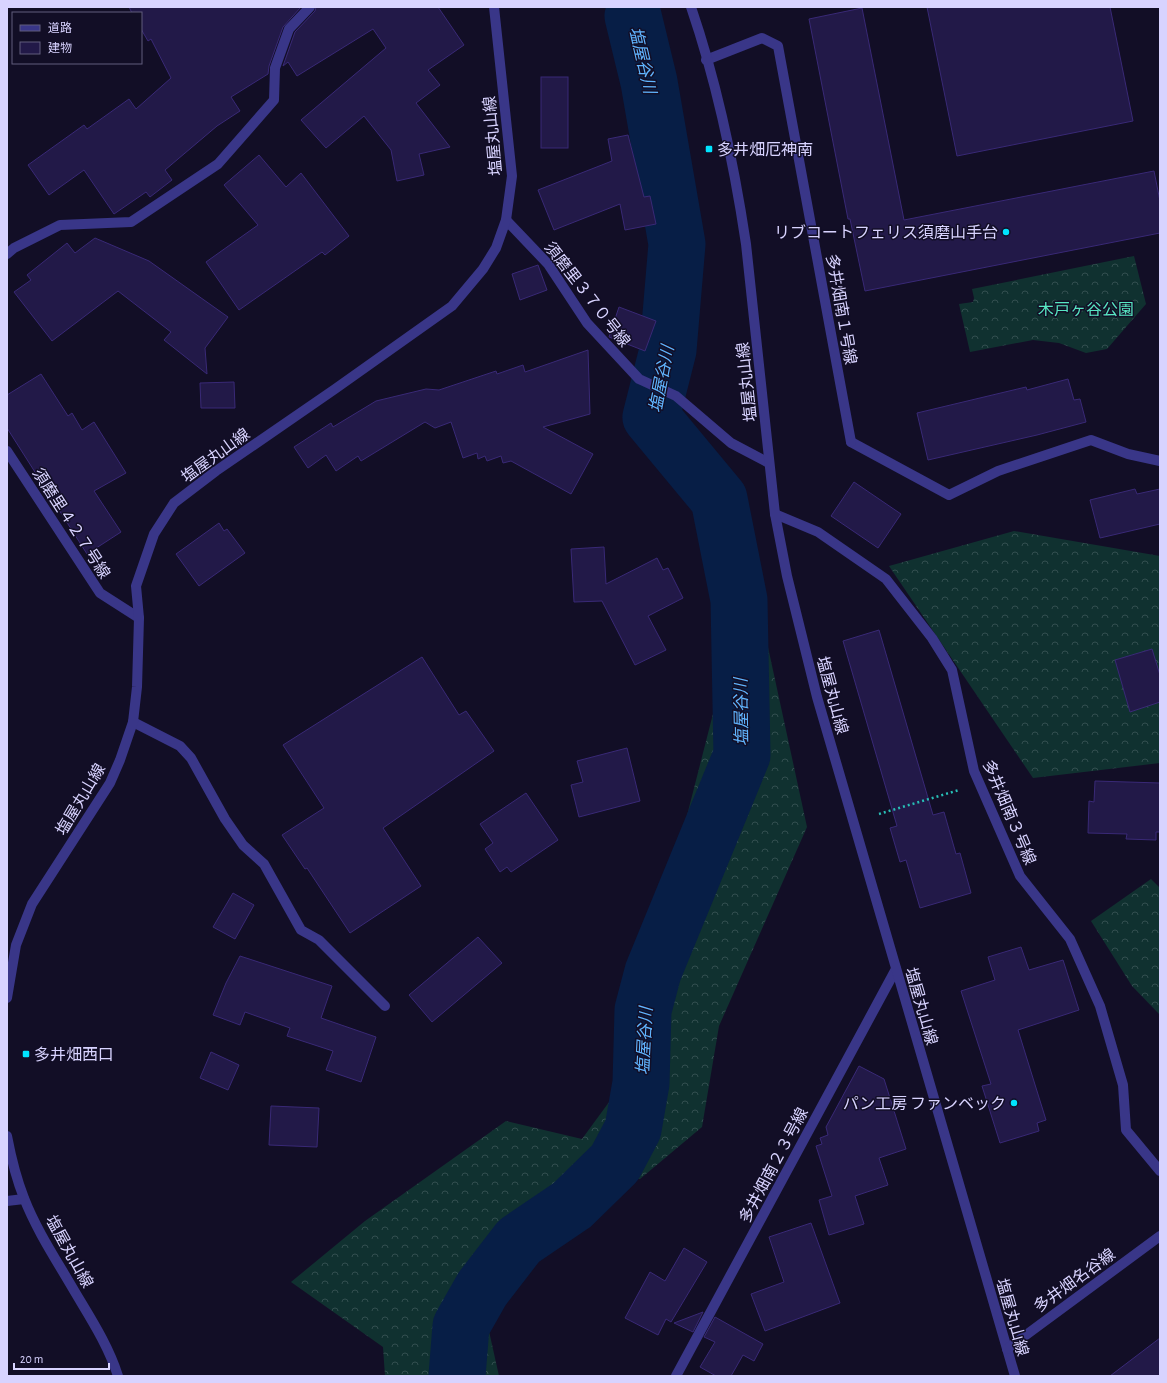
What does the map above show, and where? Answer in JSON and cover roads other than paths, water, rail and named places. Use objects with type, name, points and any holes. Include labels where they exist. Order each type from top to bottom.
[{"type":"street","points":[[7,254],[14,248],[60,225],[131,222],[218,164],[274,100],[275,68],[289,29],[310,7]]},
{"type":"street","name":"塩屋丸山線","points":[[7,998],[16,945],[32,904],[110,783],[120,760],[133,722],[137,687],[139,618],[136,586],[154,534],[174,503],[223,466],[336,389],[452,306],[483,269],[496,248],[506,220],[512,176],[494,7]]},
{"type":"street","name":"塩屋丸山線","points":[[690,7],[719,102],[741,208],[775,514],[787,576],[817,697],[1015,1376]]},
{"type":"street","name":"多井畑南１号線","points":[[706,60],[762,38],[778,46],[851,442],[948,495],[998,471],[1091,440],[1128,454],[1160,461]]},
{"type":"street","name":"須磨里３７０号線","points":[[506,220],[548,264],[588,323],[639,380],[676,396],[731,443],[769,462]]},
{"type":"street","name":"須磨里４２７号線","points":[[7,451],[100,593],[139,618]]},
{"type":"street","name":"多井畑南３号線","points":[[775,514],[818,532],[886,580],[932,638],[952,670],[974,771],[1020,876],[1070,939],[1100,1006],[1123,1085],[1126,1130],[1160,1171]]},
{"type":"street","points":[[133,722],[180,746],[191,758],[225,819],[238,838],[264,864],[301,930],[319,940],[385,1006]]},
{"type":"street","name":"多井畑南２３号線","points":[[676,1376],[896,969]]},
{"type":"street","name":"塩屋丸山線","points":[[7,1136],[12,1161],[24,1199],[45,1241],[100,1334],[113,1360],[118,1376]]},
{"type":"street","points":[[7,1201],[24,1199]]},
{"type":"street","name":"多井畑名谷線","points":[[1007,1349],[1160,1236]]},
{"type":"waterway","name":"塩屋谷川","points":[[457,1376],[461,1326],[482,1289],[519,1241],[572,1205],[615,1163],[633,1129],[641,1083],[643,1010],[653,972],[742,755],[739,600],[719,499],[651,417],[668,350],[677,244],[649,82],[633,16]]},
{"type":"place","name":"多井畑厄神南","points":[[709,149]]},
{"type":"place","name":"リブコートフェリス須磨山手台","points":[[1006,232]]},
{"type":"place","name":"多井畑西口","points":[[26,1054]]},
{"type":"place","name":"パン工房 ファンベック","points":[[1014,1103]]},
{"type":"park label","name":"木戸ヶ谷公園","points":[[1086,309]]}]
